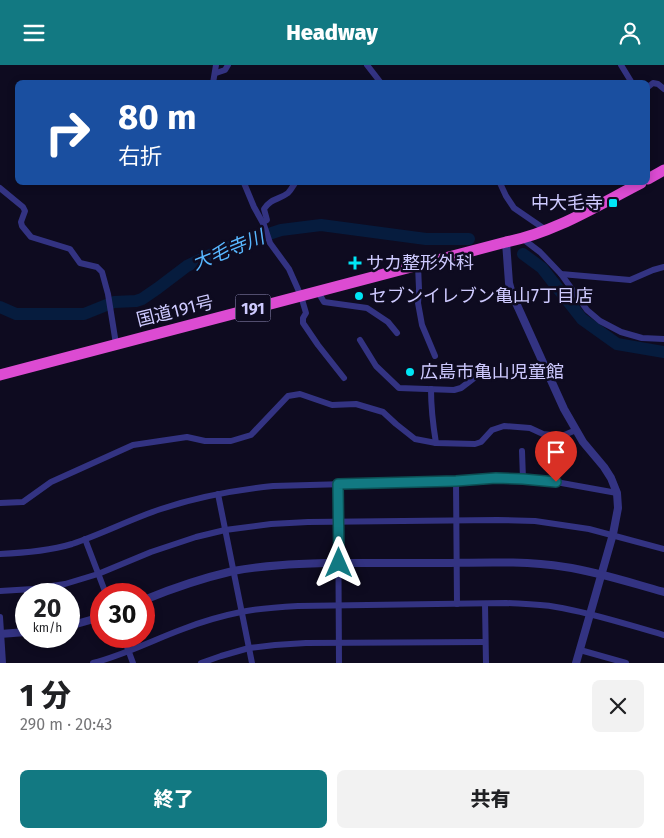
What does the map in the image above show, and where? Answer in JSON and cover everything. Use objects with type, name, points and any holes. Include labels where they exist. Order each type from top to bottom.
[{"type":"highway","points":[[650,178],[664,171]]},
{"type":"highway","name":"国道191号","points":[[0,375],[301,295],[523,239],[576,217],[637,185]]},
{"type":"street","points":[[214,80],[216,65]]},
{"type":"street","points":[[216,73],[228,65]]},
{"type":"street","points":[[367,65],[376,80]]},
{"type":"street","points":[[622,65],[630,80]]},
{"type":"street","points":[[650,85],[653,83],[658,84],[664,89]]},
{"type":"street","points":[[245,185],[263,223],[270,243],[289,269],[301,295],[306,313],[303,323],[344,378]]},
{"type":"street","points":[[263,223],[267,220],[264,209],[266,205],[273,199],[288,192],[293,185]]},
{"type":"street","points":[[501,185],[514,208],[546,230]]},
{"type":"street","points":[[0,188],[23,207],[25,211],[21,222],[22,226],[31,237],[70,249],[80,263],[97,267],[102,272],[108,293],[116,344]]},
{"type":"street","points":[[523,239],[540,252],[561,274],[587,310],[600,321],[621,332],[642,338],[664,339]]},
{"type":"street","points":[[506,242],[509,283],[512,294],[564,409],[576,430],[611,478],[616,493],[618,508],[613,534],[576,663]]},
{"type":"street","points":[[418,265],[420,289],[418,303],[422,325],[435,355]]},
{"type":"street","points":[[561,274],[630,280],[664,267]]},
{"type":"street","points":[[318,291],[324,302],[366,308],[388,322],[397,333]]},
{"type":"street","points":[[360,340],[376,366],[399,388],[454,390],[462,388],[478,375]]},
{"type":"street","points":[[431,389],[431,406],[436,443]]},
{"type":"street","points":[[0,503],[23,502],[51,483],[133,445],[187,437],[205,441],[231,441],[251,435],[288,396],[300,394],[332,405],[356,404],[383,412],[415,439],[436,443],[475,444],[481,442],[492,430],[504,426],[530,428],[543,434],[562,436],[576,430]]},
{"type":"street","points":[[522,451],[523,479]]},
{"type":"street","points":[[0,554],[50,549],[85,539],[188,500],[273,486],[456,481],[496,478],[556,482],[616,493]]},
{"type":"street","points":[[456,481],[457,604]]},
{"type":"street","points":[[338,484],[339,663]]},
{"type":"street","points":[[218,494],[252,663]]},
{"type":"street","points":[[0,591],[66,584],[196,537],[271,524],[308,522],[535,521],[613,534],[664,549]]},
{"type":"street","points":[[85,539],[102,583]]},
{"type":"street","points":[[155,595],[199,580],[234,571],[293,564],[339,563],[530,563],[565,567],[602,575],[664,592]]},
{"type":"street","points":[[485,603],[486,663]]},
{"type":"street","points":[[93,663],[183,629],[242,612],[269,608],[485,603],[537,605],[590,614],[664,635]]},
{"type":"street","points":[[0,617],[3,663]]},
{"type":"street","points":[[0,634],[15,633]]},
{"type":"street","points":[[201,663],[221,655],[275,645],[485,641]]},
{"type":"street","points":[[128,648],[133,663]]},
{"type":"street","points":[[580,650],[626,663]]},
{"type":"waterway","name":"大毛寺川","points":[[0,307],[16,314],[84,314],[114,302],[136,301],[142,299],[187,266],[223,249],[281,230],[321,225],[426,239],[469,239]]},
{"type":"waterway","name":"大毛寺川","points":[[523,254],[542,268],[582,319],[617,344],[664,352]]},
{"type":"place","name":"中大毛寺","points":[[613,203]]},
{"type":"place","name":"サカ整形外科","points":[[355,263]]},
{"type":"place","name":"セブンイレブン亀山7丁目店","points":[[359,296]]},
{"type":"place","name":"広島市亀山児童館","points":[[410,372]]},
{"type":"route","points":[[339,563],[338,484],[496,478],[556,482]]}]
